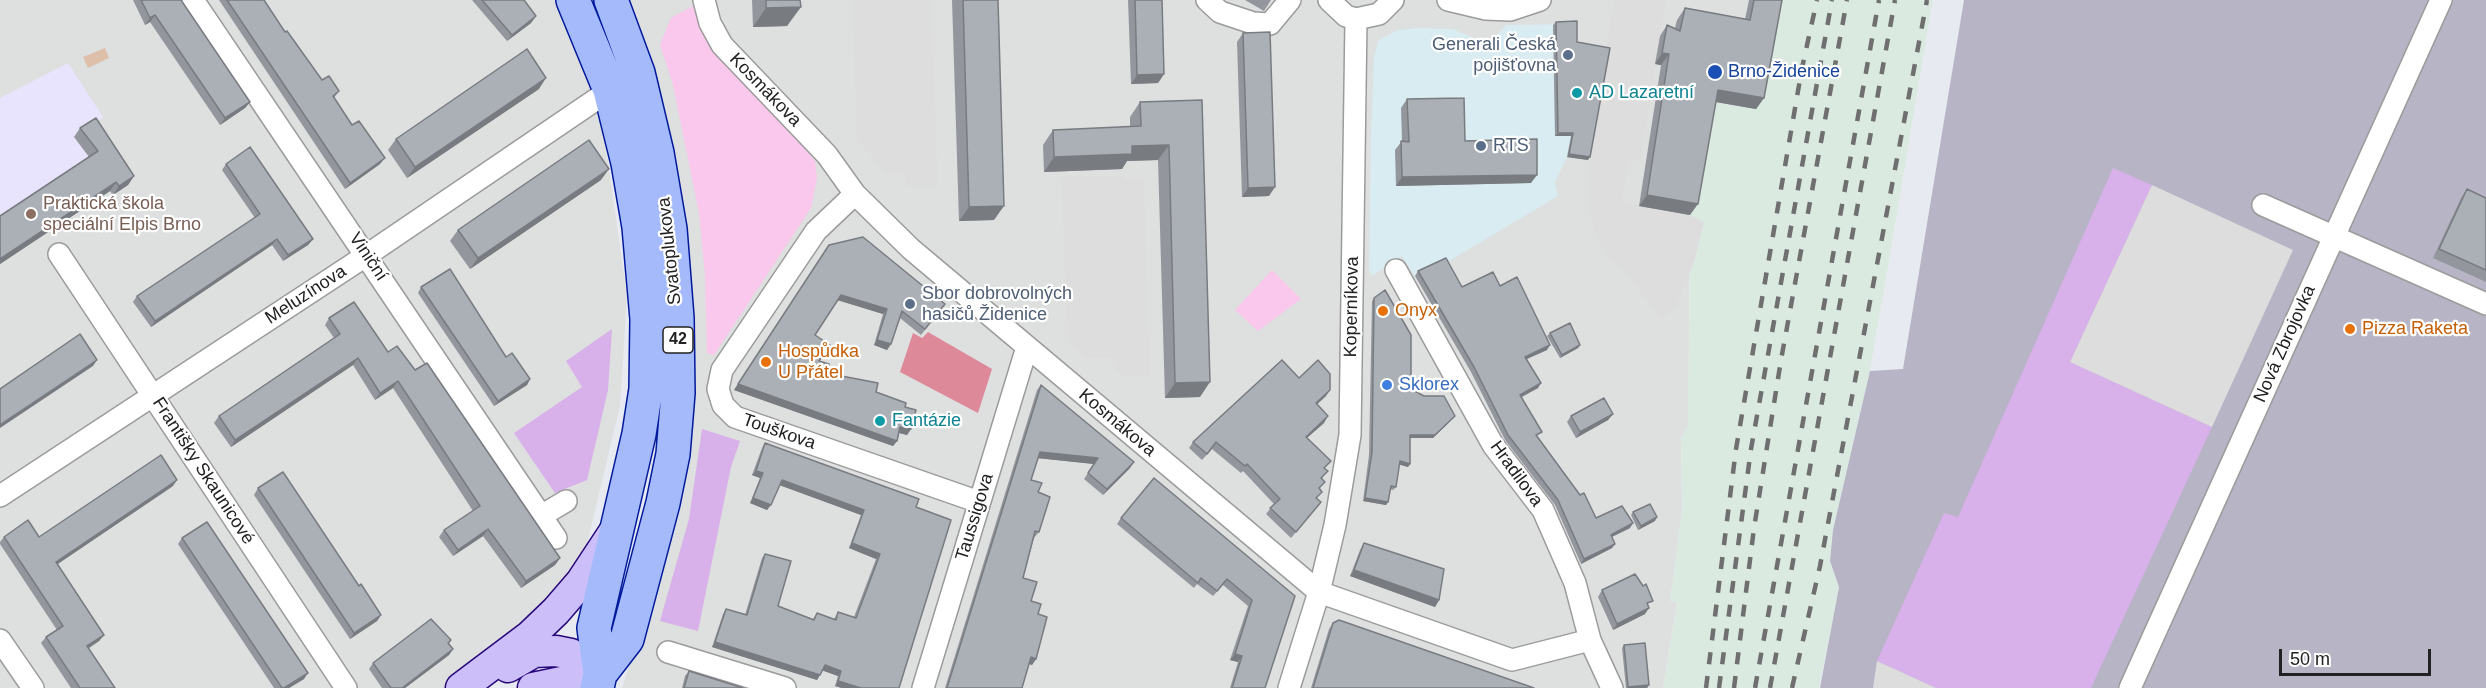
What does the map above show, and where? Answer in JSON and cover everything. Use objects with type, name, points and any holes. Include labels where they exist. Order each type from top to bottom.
[{"type":"main road","name":"Svatoplukova","points":[[573,0],[610,90],[628,163],[639,227],[647,319],[645,389],[639,434],[594,628],[598,681]]},
{"type":"main road","name":"Svatoplukova","points":[[598,681],[627,639],[663,503],[673,454],[678,393],[677,318],[670,229],[657,153],[639,73],[611,0]]},
{"type":"main road","points":[[461,688],[530,636],[556,611],[581,582],[620,522]]},
{"type":"main road","points":[[478,688],[534,652],[556,651],[571,654],[598,681]]},
{"type":"main road","points":[[533,688],[598,681]]},
{"type":"street","name":"Viniční","points":[[194,0],[556,538]]},
{"type":"street","name":"Kosmákova","points":[[704,0],[710,22],[722,45],[827,154],[855,194],[911,249],[1319,592],[1512,660],[1590,640]]},
{"type":"street","points":[[1207,0],[1220,12],[1253,23],[1270,24],[1290,0]]},
{"type":"street","points":[[1328,0],[1346,16],[1356,19],[1379,14],[1393,0]]},
{"type":"street","points":[[1448,0],[1486,9],[1510,10],[1540,0]]},
{"type":"street","name":"Nová Zbrojovka","points":[[2130,688],[2441,0]]},
{"type":"street","name":"Koperníkova","points":[[1289,688],[1319,592],[1335,525],[1350,435],[1356,19]]},
{"type":"street","name":"Meluzínova","points":[[0,496],[367,255],[610,90]]},
{"type":"street","name":"Touškova","points":[[855,194],[816,231],[722,370],[718,389],[723,405],[735,417],[979,502]]},
{"type":"street","points":[[2263,205],[2486,304]]},
{"type":"street","name":"Františky Skaunicové","points":[[59,254],[346,688]]},
{"type":"street","name":"Hradilova","points":[[1396,270],[1493,446],[1543,510],[1575,583],[1590,640],[1612,688]]},
{"type":"street","name":"Taussigova","points":[[923,688],[1027,347]]},
{"type":"street","points":[[541,516],[566,501]]},
{"type":"street","points":[[0,640],[33,688]]},
{"type":"street","points":[[668,652],[785,688]]},
{"type":"shaded area","points":[[0,0],[559,0],[591,71],[607,154],[627,297],[620,406],[587,544],[569,582],[449,688],[0,688]]},
{"type":"shaded area","points":[[626,0],[1749,0],[1742,31],[1673,38],[1661,65],[1639,205],[1690,215],[1688,426],[1681,437],[1682,512],[1670,601],[1677,602],[1663,688],[622,688],[675,523],[690,427]]},
{"type":"shaded area","points":[[931,0],[938,187],[907,187],[905,172],[886,173],[857,139],[852,1]]},
{"type":"shaded area","points":[[1614,0],[1666,0],[1640,161],[1629,160],[1622,201],[1690,215],[1704,222],[1695,259],[1676,306],[1661,319],[1625,271],[1607,257],[1598,241],[1588,208],[1588,160]]},
{"type":"shaded area","points":[[1749,0],[1933,0],[1870,371],[1833,530],[1830,561],[1839,587],[1819,688],[1663,688],[1677,602],[1670,601],[1682,512],[1681,437],[1688,426],[1690,228],[1639,206],[1661,73],[1661,65],[1655,64],[1660,36],[1673,38],[1677,20],[1742,31]]},
{"type":"shaded area","points":[[1964,0],[2486,0],[2486,688],[1820,688],[1839,587],[1830,561],[1833,530],[1870,371],[1903,369]]},
{"type":"shaded area","points":[[693,6],[704,34],[719,57],[815,161],[817,178],[811,208],[714,355],[707,353],[705,275],[699,213],[673,85],[660,45],[671,18]]},
{"type":"shaded area","name":"RTS","points":[[1574,24],[1575,46],[1607,51],[1588,160],[1567,157],[1555,182],[1558,196],[1444,264],[1443,262],[1415,276],[1402,256],[1372,276],[1369,270],[1371,135],[1374,58],[1378,41],[1395,31],[1417,28],[1453,29],[1481,41],[1492,40],[1506,25]]},
{"type":"shaded area","points":[[105,48],[109,58],[88,68],[83,57]]},
{"type":"shaded area","points":[[68,63],[103,117],[90,127],[128,185],[113,195],[110,191],[0,264],[0,98]]},
{"type":"shaded area","points":[[2113,168],[2152,185],[2070,362],[2212,427],[2091,688],[1936,688],[1877,661],[1944,513],[1958,517]]},
{"type":"shaded area","points":[[1124,176],[1125,179],[1144,179],[1150,377],[1130,377],[1116,372],[1115,358],[1086,358],[1068,343],[1061,177]]},
{"type":"shaded area","points":[[2152,185],[2293,250],[2212,427],[2070,362]]},
{"type":"shaded area","points":[[1272,270],[1301,299],[1258,331],[1235,310]]},
{"type":"shaded area","points":[[612,329],[608,390],[587,480],[555,493],[514,433],[582,387],[566,361]]},
{"type":"shaded area","points":[[928,332],[992,369],[978,413],[900,372],[913,333],[922,338]]},
{"type":"shaded area","points":[[702,429],[740,441],[731,467],[698,631],[660,621],[689,519]]},
{"type":"shaded area","points":[[1877,661],[1936,688],[1873,688]]},
{"type":"building","points":[[141,0],[181,0],[250,102],[225,118],[155,15],[150,18]]},
{"type":"building","points":[[227,0],[264,0],[322,80],[329,76],[339,91],[333,96],[352,125],[359,121],[385,158],[350,183]]},
{"type":"building","points":[[482,0],[524,0],[536,16],[512,35]]},
{"type":"building","points":[[766,0],[800,0],[801,7],[766,8]]},
{"type":"building","points":[[963,0],[998,0],[1004,206],[969,207]]},
{"type":"building","points":[[1135,0],[1162,0],[1164,74],[1137,75]]},
{"type":"building","points":[[1754,0],[1782,0],[1764,98],[1718,90],[1698,204],[1647,195],[1669,54],[1662,53],[1667,25],[1680,31],[1685,8],[1750,20]]},
{"type":"building","name":"AD Lazaretní","points":[[1577,21],[1577,42],[1610,48],[1590,157],[1569,154],[1573,133],[1558,133],[1556,22]]},
{"type":"building","points":[[1270,32],[1275,187],[1248,188],[1243,33]]},
{"type":"building","points":[[527,49],[546,78],[415,167],[396,139]]},
{"type":"building","points":[[1464,98],[1465,141],[1537,139],[1537,175],[1402,177],[1401,141],[1409,142],[1407,99]]},
{"type":"building","points":[[1202,100],[1210,382],[1175,383],[1169,145],[1132,146],[1132,154],[1054,157],[1053,130],[1141,126],[1140,102]]},
{"type":"building","points":[[96,118],[134,176],[119,186],[116,182],[0,259],[0,216],[98,151],[80,128]]},
{"type":"building","points":[[589,140],[609,169],[478,258],[458,230]]},
{"type":"building","points":[[250,147],[313,239],[288,255],[277,239],[155,321],[137,296],[260,214],[226,164]]},
{"type":"building","points":[[2467,189],[2486,198],[2486,270],[2439,249]]},
{"type":"building","points":[[863,237],[945,304],[925,329],[902,311],[891,344],[877,340],[887,309],[841,295],[815,335],[830,345],[819,361],[829,364],[826,373],[878,383],[876,392],[906,403],[905,407],[916,410],[911,429],[900,427],[897,441],[738,384],[829,245]]},
{"type":"building","points":[[1446,258],[1462,287],[1493,272],[1500,286],[1517,277],[1550,345],[1525,357],[1541,383],[1520,395],[1542,432],[1536,435],[1580,495],[1584,493],[1596,518],[1622,506],[1633,523],[1611,535],[1615,544],[1584,559],[1558,500],[1508,435],[1474,367],[1418,271]]},
{"type":"building","points":[[450,269],[506,357],[512,353],[530,379],[498,401],[421,287]]},
{"type":"building","points":[[1385,290],[1411,335],[1411,389],[1424,396],[1444,396],[1455,416],[1435,435],[1410,435],[1410,464],[1400,461],[1396,487],[1391,486],[1388,502],[1365,498],[1372,452],[1374,298]]},
{"type":"building","points":[[354,302],[388,352],[397,346],[415,370],[427,363],[560,558],[526,581],[488,529],[458,550],[444,530],[480,506],[398,381],[380,393],[358,358],[235,440],[219,416],[340,334],[329,318]]},
{"type":"building","points":[[1570,323],[1580,345],[1562,355],[1550,333]]},
{"type":"building","points":[[80,334],[97,360],[0,425],[0,389]]},
{"type":"building","points":[[1282,360],[1299,378],[1318,360],[1330,374],[1330,390],[1316,403],[1328,416],[1306,437],[1331,461],[1324,468],[1328,471],[1321,478],[1325,482],[1319,488],[1322,492],[1316,498],[1321,502],[1296,532],[1270,508],[1280,499],[1247,464],[1245,466],[1216,442],[1207,454],[1193,442]]},
{"type":"building","points":[[1041,385],[1134,462],[1107,489],[1088,473],[1098,458],[1040,452],[1031,480],[1042,483],[1038,492],[1050,497],[1039,532],[1035,531],[1023,578],[1037,582],[1031,601],[1041,604],[1038,614],[1047,617],[1036,659],[1031,657],[1022,688],[947,688]]},
{"type":"building","points":[[1604,398],[1613,414],[1580,432],[1571,416]]},
{"type":"building","points":[[765,443],[919,499],[916,507],[951,520],[899,688],[861,688],[838,681],[841,671],[825,665],[820,675],[715,642],[726,609],[747,615],[765,554],[791,561],[778,606],[814,620],[817,613],[836,620],[838,612],[856,618],[880,554],[852,543],[864,510],[782,480],[771,505],[753,498],[763,473],[756,471]]},
{"type":"building","points":[[161,455],[177,480],[56,562],[104,635],[87,646],[115,688],[80,688],[46,637],[63,626],[4,537],[28,520],[39,537]]},
{"type":"building","points":[[283,472],[381,615],[354,633],[258,488]]},
{"type":"building","points":[[1154,478],[1295,596],[1265,688],[1232,688],[1242,656],[1235,654],[1252,600],[1227,579],[1217,591],[1201,578],[1198,583],[1121,518]]},
{"type":"building","points":[[1650,504],[1657,517],[1641,526],[1633,512]]},
{"type":"building","points":[[207,522],[308,673],[284,688],[182,538]]},
{"type":"building","points":[[1364,543],[1444,569],[1439,600],[1354,570]]},
{"type":"building","points":[[1635,574],[1643,586],[1646,584],[1653,601],[1647,603],[1649,608],[1617,624],[1602,590]]},
{"type":"building","points":[[431,619],[451,640],[448,643],[453,649],[402,688],[391,688],[373,663]]},
{"type":"building","points":[[1339,620],[1534,688],[1313,688],[1333,623]]},
{"type":"building","points":[[1645,643],[1649,685],[1628,687],[1624,645]]},
{"type":"building","points":[[689,671],[743,688],[684,688]]},
{"type":"railway","points":[[1706,688],[1736,449],[1802,68],[1817,0]]},
{"type":"railway","points":[[1719,688],[1751,449],[1832,0]]},
{"type":"railway","points":[[1734,688],[1754,528],[1781,360],[1847,0]]},
{"type":"railway","points":[[1755,688],[1879,0]]},
{"type":"railway","points":[[1770,688],[1895,0]]},
{"type":"railway","points":[[1792,688],[1820,566],[1927,0]]},
{"type":"place","name":"Generali Česká pojišťovna","points":[[1568,55]]},
{"type":"place","name":"Brno-Židenice","points":[[1715,72]]},
{"type":"place","name":"AD Lazaretní","points":[[1577,93]]},
{"type":"place","name":"RTS","points":[[1481,146]]},
{"type":"place","name":"Praktická škola speciální Elpis Brno","points":[[31,214]]},
{"type":"place","name":"Sbor dobrovolných hasičů Židenice","points":[[910,304]]},
{"type":"place","name":"Onyx","points":[[1383,311]]},
{"type":"place","name":"Pizza Raketa","points":[[2350,329]]},
{"type":"place","name":"Hospůdka U Přátel","points":[[766,362]]},
{"type":"place","name":"Sklorex","points":[[1387,385]]},
{"type":"place","name":"Fantázie","points":[[880,421]]}]
